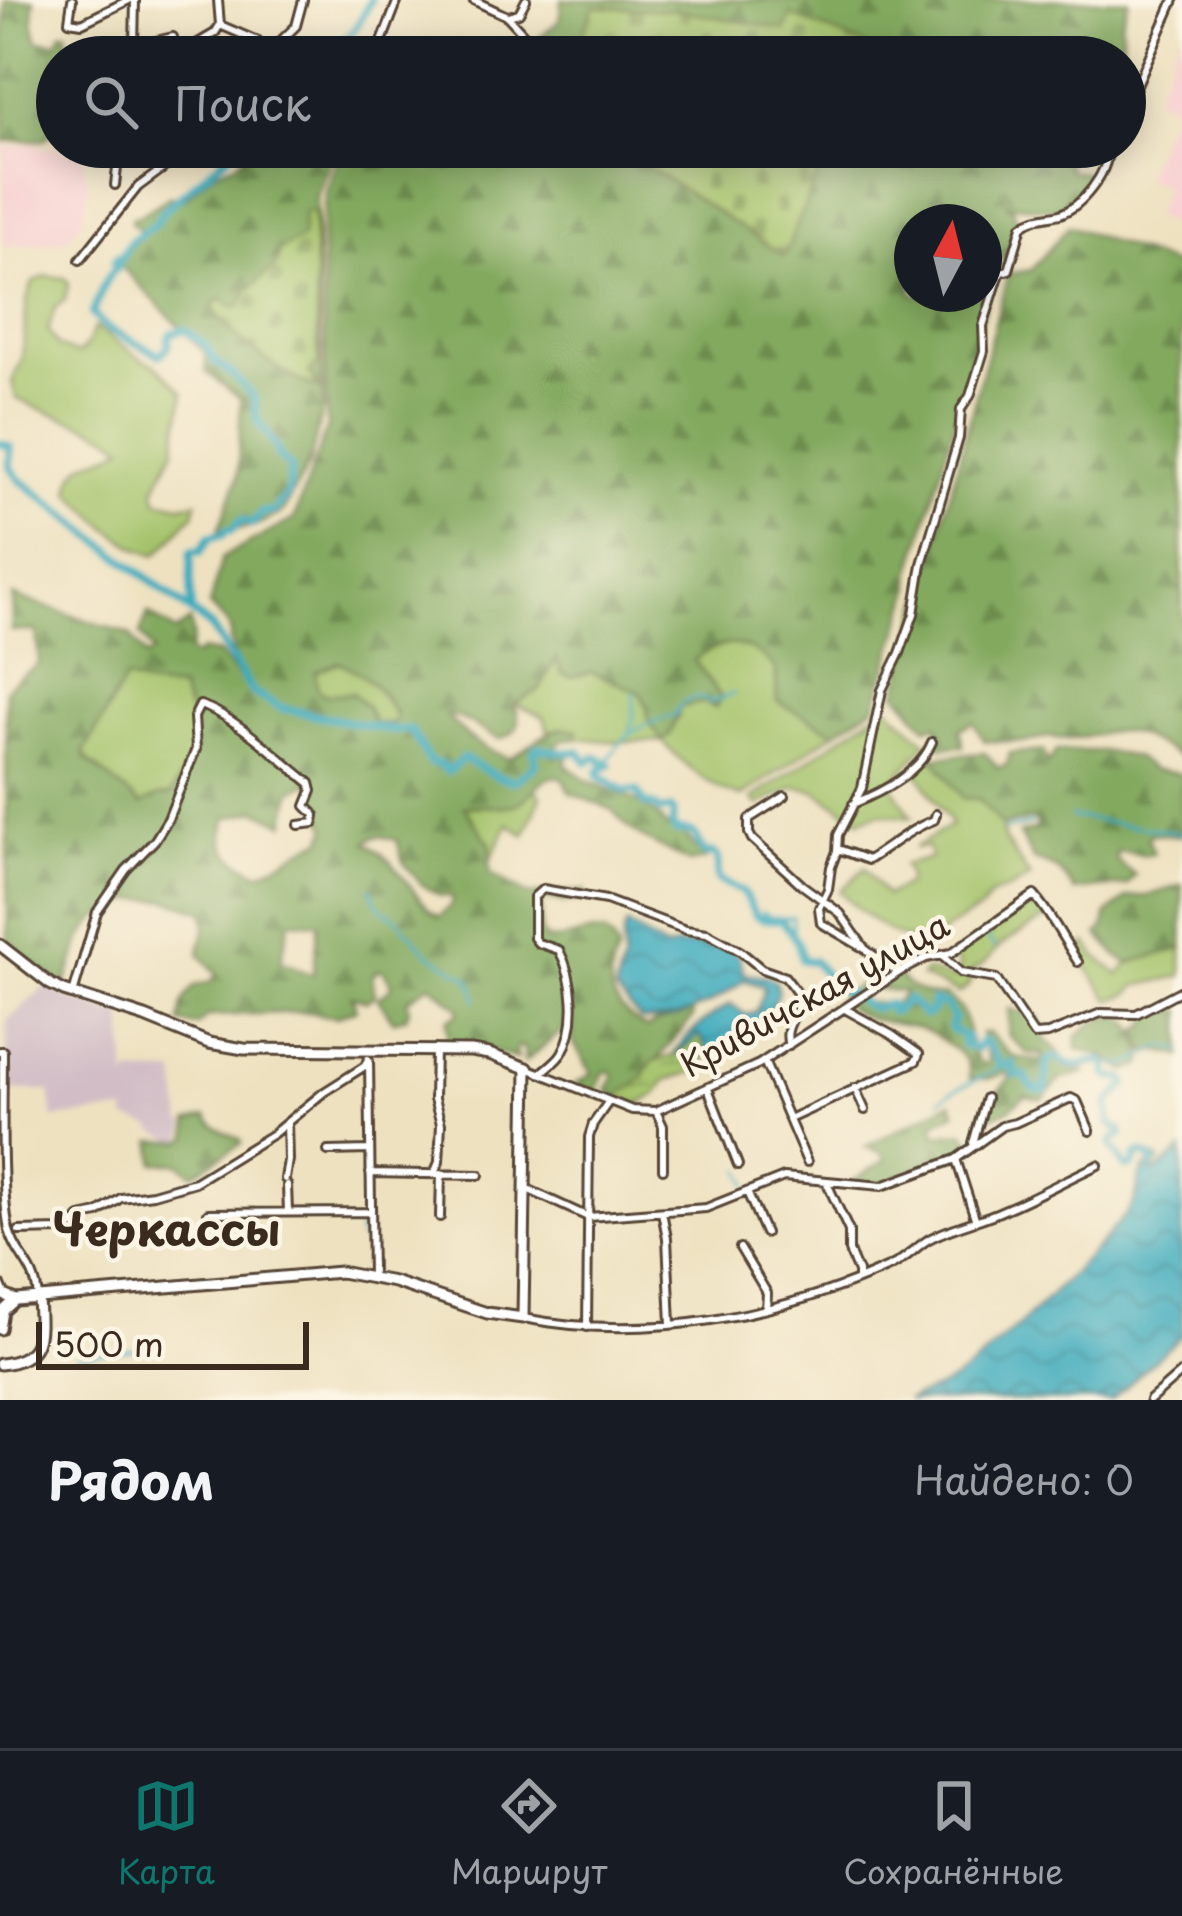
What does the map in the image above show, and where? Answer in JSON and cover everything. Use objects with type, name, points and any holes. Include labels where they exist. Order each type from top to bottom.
[{"type":"street","points":[[72,0],[69,21],[82,22],[132,0],[134,36]]},
{"type":"street","points":[[210,36],[220,25],[218,0]]},
{"type":"street","points":[[286,36],[296,26],[302,0]]},
{"type":"street","points":[[384,36],[398,0]]},
{"type":"street","points":[[472,0],[507,16],[525,36]]},
{"type":"street","points":[[517,24],[526,0]]},
{"type":"street","points":[[1146,64],[1174,0]]},
{"type":"street","points":[[507,16],[520,11]]},
{"type":"street","points":[[220,25],[246,36]]},
{"type":"street","points":[[115,184],[117,168]]},
{"type":"street","points":[[80,260],[138,187],[164,168]]},
{"type":"street","points":[[898,973],[821,923],[819,914],[838,835],[865,778],[882,690],[914,614],[922,564],[959,438],[961,409],[984,351],[983,326],[998,279],[1001,272],[1010,270],[1022,226],[1073,207],[1104,168]]},
{"type":"street","points":[[73,994],[97,912],[168,819],[196,749],[194,717],[200,705],[310,783],[306,806],[315,815],[314,823],[299,825]]},
{"type":"street","points":[[853,804],[874,796],[918,765],[932,742]]},
{"type":"street","points":[[785,796],[758,811],[748,824],[752,839],[802,886],[841,913],[865,949]]},
{"type":"street","points":[[837,851],[868,860],[934,820],[936,814]]},
{"type":"street","points":[[542,1073],[563,1052],[573,988],[560,950],[534,938],[534,897],[543,890],[606,900],[686,931],[707,933],[740,950],[762,969],[785,977],[801,998],[787,1032],[789,1045]]},
{"type":"street","name":"Кривичская улица","points":[[0,945],[50,985],[221,1046],[482,1053],[635,1111],[656,1112],[764,1061],[898,973],[926,958],[950,953],[1034,895],[1053,917],[1078,962]]},
{"type":"street","points":[[941,955],[961,973],[997,979],[1034,1035],[1101,1013],[1136,1014],[1182,990]]},
{"type":"street","points":[[0,961],[21,961]]},
{"type":"street","points":[[789,1119],[916,1061],[919,1054],[848,1007]]},
{"type":"street","points":[[359,1049],[368,1059],[372,1277]]},
{"type":"street","points":[[435,1049],[434,1099],[441,1124],[440,1216]]},
{"type":"street","points":[[0,1051],[6,1213],[14,1243],[34,1273],[39,1334],[35,1347],[20,1360],[0,1364]]},
{"type":"street","points":[[19,1231],[61,1229],[122,1198],[194,1182],[286,1124],[365,1066],[368,1059]]},
{"type":"street","points":[[764,1061],[806,1162]]},
{"type":"street","points":[[523,1318],[527,1068]]},
{"type":"street","points":[[855,1088],[865,1110]]},
{"type":"street","points":[[708,1090],[738,1166]]},
{"type":"street","points":[[972,1146],[986,1098]]},
{"type":"street","points":[[524,1188],[588,1217],[709,1208],[784,1177],[881,1186],[956,1159],[1002,1126],[1075,1098],[1090,1131]]},
{"type":"street","points":[[587,1327],[590,1131],[609,1101]]},
{"type":"street","points":[[656,1112],[663,1126],[663,1169]]},
{"type":"street","points":[[286,1124],[288,1212]]},
{"type":"street","points":[[328,1151],[369,1150]]},
{"type":"street","points":[[956,1159],[974,1220]]},
{"type":"street","points":[[0,1286],[6,1297],[19,1300],[340,1271],[487,1313],[587,1327],[671,1324],[799,1303],[890,1266],[927,1240],[1003,1211],[1098,1165]]},
{"type":"street","points":[[370,1173],[479,1175]]},
{"type":"street","points":[[826,1181],[849,1231],[849,1252],[858,1278]]},
{"type":"street","points":[[748,1192],[765,1233]]},
{"type":"street","points":[[208,1213],[370,1211]]},
{"type":"street","points":[[662,1212],[671,1324]]},
{"type":"street","points":[[740,1248],[767,1293],[766,1310]]},
{"type":"street","points":[[0,1329],[4,1310],[19,1300]]},
{"type":"street","points":[[1150,1400],[1182,1372]]},
{"type":"shaded area","points":[[1182,31],[1182,228],[1154,216],[1166,187],[1144,177],[1174,106],[1154,97]]},
{"type":"shaded area","points":[[36,144],[36,168],[85,168],[89,187],[82,220],[64,242],[4,246],[4,147]]},
{"type":"shaded area","points":[[47,985],[106,1013],[123,1014],[127,1081],[129,1074],[176,1073],[186,1125],[183,1140],[126,1119],[126,1111],[53,1118],[50,1091],[6,1091],[7,1021]]},
{"type":"green space","points":[[5,0],[34,0],[36,140],[4,141]]},
{"type":"green space","points":[[562,0],[1129,0],[1122,36],[542,36],[559,21]]},
{"type":"green space","points":[[594,7],[679,10],[785,30],[791,15],[842,36],[582,36]]},
{"type":"green space","points":[[224,168],[328,168],[316,197],[323,409],[309,464],[282,513],[254,526],[218,533],[238,477],[241,399],[206,372],[206,354],[116,261],[140,237],[132,217],[171,196],[184,199]]},
{"type":"green space","points":[[334,168],[1069,168],[1091,173],[1063,210],[1005,204],[1017,220],[1009,254],[1002,260],[1002,204],[894,204],[894,312],[983,312],[911,574],[912,589],[875,706],[835,732],[777,701],[776,669],[767,660],[747,648],[727,645],[694,660],[721,698],[715,708],[704,702],[680,707],[670,734],[662,741],[648,720],[640,692],[592,672],[571,677],[562,673],[556,658],[540,689],[515,704],[517,726],[507,736],[500,739],[446,715],[474,741],[509,758],[549,733],[578,730],[576,738],[562,740],[553,757],[563,755],[568,758],[565,764],[589,781],[635,800],[665,826],[684,834],[706,859],[689,863],[641,837],[611,809],[570,793],[558,776],[544,781],[516,804],[464,807],[490,844],[490,873],[528,895],[585,891],[580,901],[541,897],[541,932],[545,939],[597,932],[612,940],[618,951],[611,986],[625,1013],[646,1028],[692,1012],[693,1017],[636,1085],[616,1096],[607,1090],[614,1078],[608,1071],[597,1092],[576,1083],[592,1074],[573,1042],[573,1005],[569,1004],[564,1030],[524,1062],[525,1049],[519,1046],[517,1059],[481,1048],[436,1046],[432,1043],[448,1039],[447,1020],[459,1008],[430,984],[407,1000],[406,1017],[393,1021],[378,998],[392,984],[383,970],[372,976],[375,996],[367,1001],[352,996],[356,1009],[336,1017],[307,1012],[208,1016],[197,1026],[180,1023],[183,1003],[194,986],[211,982],[217,974],[199,954],[206,925],[203,911],[164,899],[131,900],[97,918],[82,937],[65,986],[8,939],[6,690],[39,663],[36,631],[11,631],[13,596],[129,634],[146,657],[153,652],[140,634],[148,613],[175,632],[190,621],[189,652],[195,657],[201,651],[219,654],[239,677],[230,629],[209,606],[222,558],[294,519],[327,427],[322,231],[325,195]],"holes":[[[339,662],[365,677],[384,697],[396,714],[393,725],[374,723],[367,707],[352,693],[323,695],[315,672]],[[125,679],[180,689],[192,718],[194,751],[171,795],[141,805],[86,759],[84,752]],[[306,784],[314,786],[319,814],[328,828],[322,840],[259,873],[229,853],[224,839],[227,818],[257,810],[285,824],[292,791]],[[380,836],[397,840],[403,862],[421,884],[453,897],[439,917],[367,842]],[[290,921],[319,923],[313,975],[281,961]]]},
{"type":"green space","points":[[650,168],[820,168],[784,256]]},
{"type":"green space","points":[[313,211],[319,362],[309,373],[320,388],[260,355],[212,306],[222,298],[231,307],[240,307],[245,293],[277,264],[279,250],[302,238],[304,213]]},
{"type":"green space","points":[[1069,226],[1182,268],[1182,758],[1142,737],[1118,731],[1070,739],[984,741],[973,722],[960,729],[963,746],[941,747],[937,725],[926,727],[897,693],[998,312],[1002,312],[1008,274],[1031,270]]},
{"type":"green space","points":[[46,276],[65,278],[69,283],[48,331],[58,346],[78,354],[95,327],[156,365],[184,393],[175,448],[155,489],[157,500],[181,505],[197,502],[194,515],[155,555],[121,537],[70,492],[83,465],[124,446],[16,398],[12,382],[22,359],[27,300],[33,282]]},
{"type":"green space","points":[[731,643],[758,650],[776,669],[777,701],[835,732],[741,797],[698,775],[662,741],[617,742],[576,738],[577,730],[548,731],[544,717],[515,704],[540,689],[556,657],[562,674],[592,672],[640,692],[648,720],[662,740],[680,707],[705,702],[715,707],[721,697],[694,660]]},
{"type":"green space","points":[[339,662],[378,690],[396,715],[393,725],[374,723],[352,693],[323,695],[314,672]]},
{"type":"green space","points":[[125,679],[180,689],[192,719],[195,751],[171,795],[141,805],[86,759],[84,752]]},
{"type":"green space","points":[[887,706],[927,743],[891,784],[912,817],[880,813],[859,820],[816,791],[796,787],[758,805],[752,799]]},
{"type":"green space","points":[[1043,751],[1048,764],[1056,751],[1104,751],[1135,757],[1152,770],[1182,774],[1182,836],[1150,834],[1154,853],[1116,852],[1117,861],[1135,875],[1127,885],[1074,891],[1058,870],[1034,860],[1019,834],[1036,830],[1038,823],[1032,819],[1002,826],[979,799],[963,798],[933,757],[985,753],[998,768],[1007,765],[1010,753]]},
{"type":"green space","points":[[933,757],[963,798],[979,798],[1002,826],[1004,839],[1030,877],[991,895],[980,910],[949,927],[931,946],[881,926],[840,891],[865,868],[886,896],[907,884],[903,865],[931,858],[927,847],[914,848],[952,825],[917,772]]},
{"type":"green space","points":[[535,789],[541,796],[525,835],[508,824],[489,863],[490,844],[463,807],[510,804]]},
{"type":"green space","points":[[1182,885],[1182,948],[1129,963],[1098,935],[1107,914],[1128,897]]},
{"type":"green space","points":[[1035,901],[1049,916],[1004,943],[972,970],[962,991],[922,977],[925,971],[954,979],[960,966],[954,958],[958,952]]},
{"type":"green space","points":[[1087,943],[1119,975],[1129,963],[1182,948],[1182,976],[1136,986],[1129,994],[1110,1000],[1079,956]]},
{"type":"green space","points":[[858,951],[887,967],[891,975],[860,997],[864,1003],[896,1003],[905,992],[879,989],[898,975],[919,991],[944,995],[960,1009],[974,1053],[984,1065],[989,1061],[981,1033],[989,1033],[1013,1057],[1042,1061],[1043,1054],[1027,1053],[1008,1035],[1009,1009],[1039,1017],[1044,1038],[1060,1053],[1066,1067],[1087,1072],[1061,1079],[1042,1100],[1025,1096],[982,1121],[1012,1076],[970,1078],[963,1057],[935,1036],[874,1020],[846,1005],[840,996],[863,983],[856,962]]},
{"type":"green space","points":[[1170,1007],[1174,1012],[1182,1010],[1182,1056],[1147,1052],[1138,1030],[1154,1012]]},
{"type":"green space","points":[[1116,1017],[1129,1021],[1135,1031],[1142,1066],[1127,1071],[1104,1056],[1077,1049],[1077,1036],[1099,1021]]},
{"type":"green space","points":[[700,1034],[708,1050],[702,1057],[707,1065],[701,1070],[666,1080],[641,1105],[616,1096],[636,1085],[653,1061],[673,1056]]},
{"type":"green space","points":[[951,1102],[956,1112],[933,1124],[936,1135],[965,1132],[970,1140],[966,1147],[885,1183],[854,1180],[886,1160],[881,1152],[865,1147]]},
{"type":"green space","points":[[207,1117],[241,1144],[193,1174],[179,1163],[155,1163],[153,1141],[183,1141],[189,1137],[189,1122]]},
{"type":"water","points":[[627,925],[666,949],[703,945],[732,950],[745,974],[775,981],[778,992],[765,1026],[731,1053],[705,1055],[708,1049],[699,1035],[673,1056],[698,1027],[731,1004],[746,1015],[756,1012],[765,987],[744,980],[697,1009],[670,1018],[641,1020],[616,992]]},
{"type":"water","points":[[1182,1150],[1182,1335],[1111,1400],[906,1400],[956,1378],[1012,1331],[1127,1213],[1147,1166],[1156,1158],[1155,1173]]},
{"type":"waterway","points":[[348,36],[370,0]]},
{"type":"waterway","points":[[191,609],[193,550],[200,552],[209,538],[232,531],[241,520],[252,524],[263,512],[273,512],[288,494],[291,468],[257,420],[254,397],[215,362],[206,345],[185,330],[172,333],[160,355],[108,329],[92,314],[105,282],[118,267],[117,257],[213,168]]},
{"type":"waterway","points":[[0,443],[11,447],[10,466],[19,479],[211,627],[253,693],[281,708],[394,731],[410,729],[431,764],[438,763],[448,772],[463,758],[514,781],[536,765],[537,747],[579,751],[587,762],[597,757],[610,765],[599,776],[625,791],[637,791],[645,804],[661,811],[671,809],[675,831],[692,833],[705,854],[718,857],[718,880],[743,892],[755,915],[782,920],[798,943],[802,960],[813,961],[842,991],[871,1007],[890,1004],[894,1012],[908,999],[925,1016],[932,1011],[933,1001],[946,1005],[954,1019],[952,1030],[967,1037],[964,1046],[978,1048],[982,1041],[987,1043],[1001,1067],[1013,1063],[1014,1075],[1024,1075],[1033,1089],[1046,1090],[1047,1061],[1059,1057],[1074,1065],[1103,1061],[1106,1073],[1123,1078],[1127,1085],[1108,1104],[1110,1123],[1122,1135],[1111,1145],[1126,1167],[1141,1153],[1153,1164]]},
{"type":"waterway","points":[[630,731],[634,693]]},
{"type":"waterway","points":[[608,761],[628,736],[675,715],[680,705],[695,697],[712,702],[734,694]]},
{"type":"waterway","points":[[1071,817],[1182,833]]},
{"type":"waterway","points":[[1005,830],[1032,824]]},
{"type":"waterway","points":[[371,888],[378,905],[428,953],[469,978],[476,1000]]},
{"type":"waterway","points":[[759,917],[763,912],[772,919]]},
{"type":"waterway","points":[[776,919],[793,917],[794,939]]},
{"type":"waterway","points":[[969,945],[985,934],[995,948]]},
{"type":"waterway","points":[[1147,1055],[1163,1046],[1182,1050]]},
{"type":"waterway","points":[[1107,1065],[1124,1066],[1145,1057]]},
{"type":"waterway","points":[[940,1100],[1001,1067]]},
{"type":"waterway","points":[[742,1170],[748,1185]]},
{"type":"waterway","points":[[359,1222],[369,1253]]},
{"type":"waterway","points":[[323,1278],[344,1277]]},
{"type":"waterway","points":[[75,1356],[141,1349]]},
{"type":"district","name":"Черкассы","points":[[166,1230]]}]
